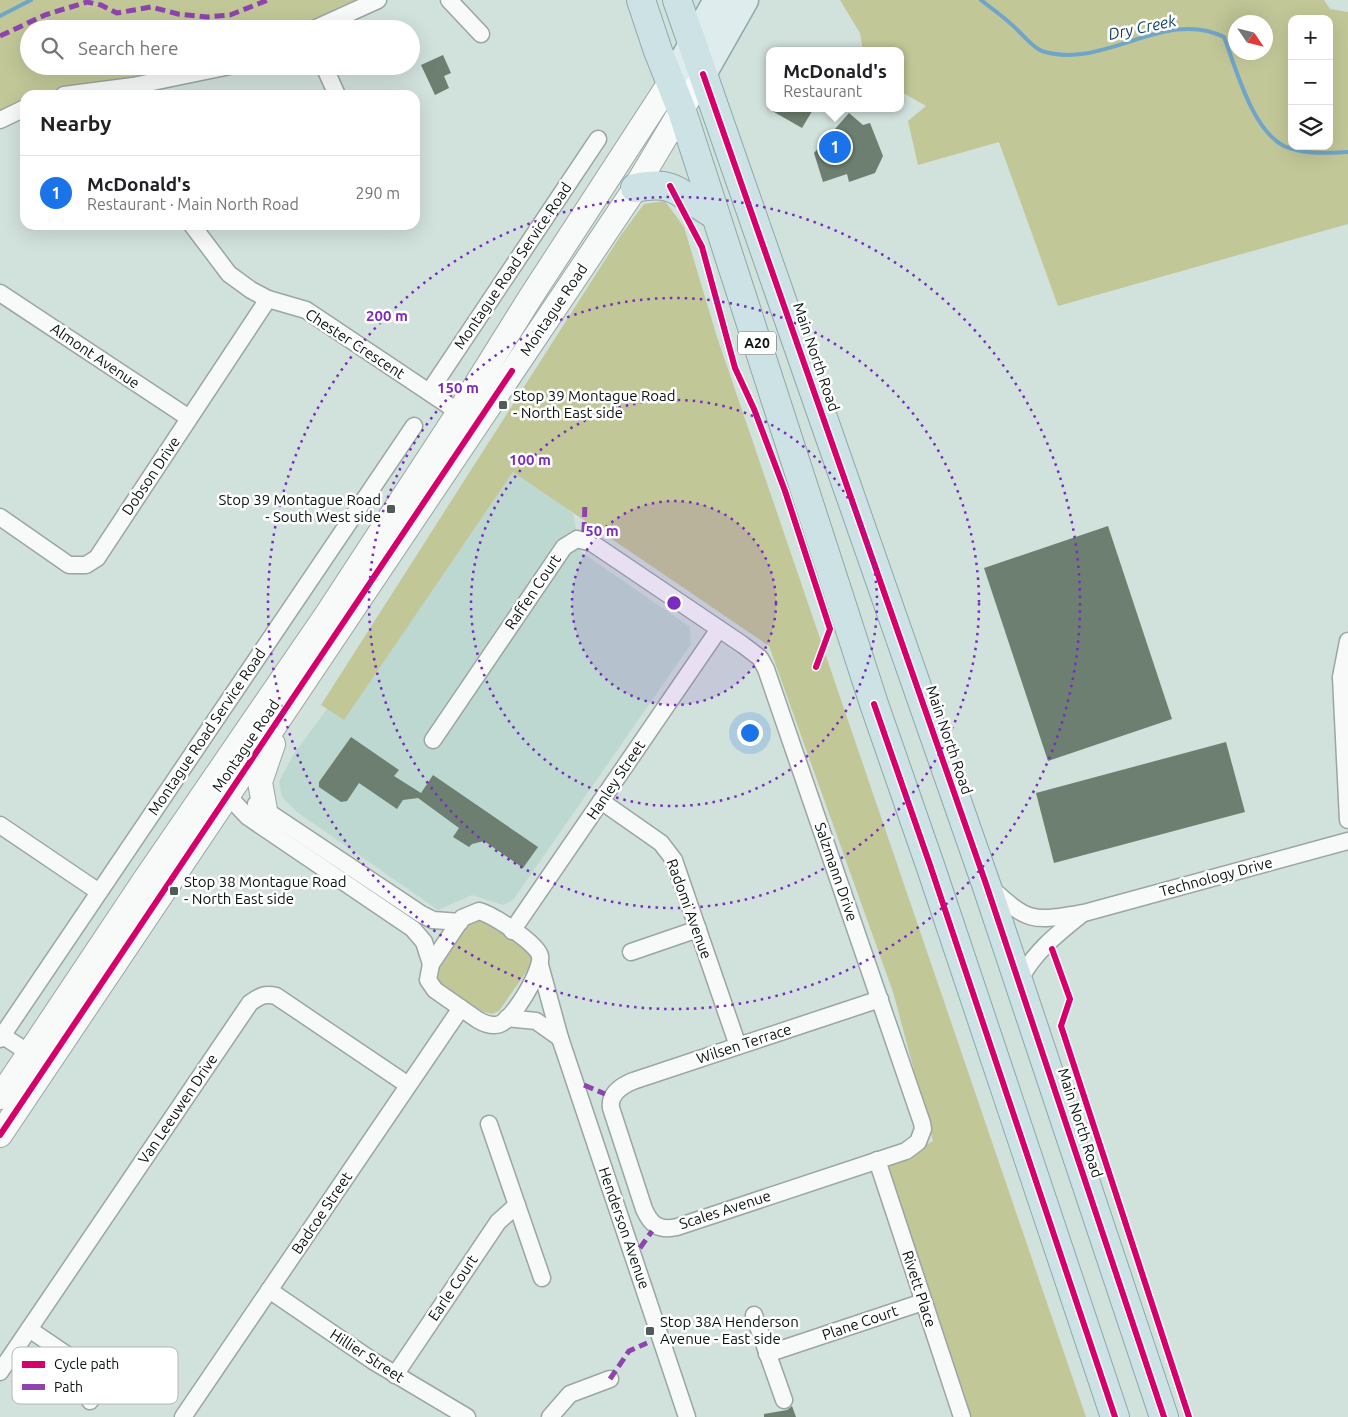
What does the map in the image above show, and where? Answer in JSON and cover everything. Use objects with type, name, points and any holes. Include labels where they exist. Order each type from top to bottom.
[{"type":"highway","name":"A20","points":[[641,0],[682,111],[872,695],[995,1056],[1114,1417]]},
{"type":"highway","name":"Main North Road","points":[[677,0],[986,884],[1164,1417]]},
{"type":"highway","points":[[635,188],[657,184],[670,186],[715,215]]},
{"type":"main road","name":"Montague Road","points":[[219,790],[283,714],[468,418],[692,47],[717,0]]},
{"type":"main road","name":"Montague Road","points":[[0,1135],[38,1059],[219,790],[327,614],[635,188],[682,111],[745,0]]},
{"type":"main road","points":[[265,810],[260,782],[283,714]]},
{"type":"main road","name":"Montague Road","points":[[0,1097],[38,1059]]},
{"type":"street","points":[[334,20],[378,0]]},
{"type":"street","points":[[449,0],[481,34]]},
{"type":"street","points":[[138,90],[195,75]]},
{"type":"street","points":[[328,75],[335,90]]},
{"type":"street","points":[[0,120],[20,110]]},
{"type":"street","name":"Montague Road Service Road","points":[[429,392],[598,139]]},
{"type":"street","name":"Chester Crescent","points":[[196,230],[228,274],[268,299],[306,310],[468,418]]},
{"type":"street","name":"Almont Avenue","points":[[0,293],[189,418]]},
{"type":"street","name":"Dobson Drive","points":[[0,517],[69,565],[86,565],[97,558],[268,299]]},
{"type":"street","name":"Montague Road Service Road","points":[[1,1036],[414,426]]},
{"type":"street","name":"Raffen Court","points":[[433,740],[564,547],[576,539],[592,543],[718,629]]},
{"type":"street","name":"Hanley Street","points":[[512,931],[718,629]]},
{"type":"street","name":"Salzmann Drive","points":[[718,629],[755,654],[764,663],[922,1123],[921,1136]]},
{"type":"street","points":[[1348,641],[1341,677],[1348,820]]},
{"type":"street","points":[[219,790],[256,804],[428,918],[460,922]]},
{"type":"street","points":[[219,790],[248,816],[413,930],[424,942],[431,964]]},
{"type":"street","name":"Radomi Avenue","points":[[601,801],[661,843],[674,860],[738,1046]]},
{"type":"street","points":[[0,825],[99,892]]},
{"type":"street","name":"Technology Drive","points":[[986,884],[1011,907],[1033,918],[1042,920],[1084,913],[1348,841]]},
{"type":"street","points":[[479,911],[533,944],[538,951],[540,965],[533,982],[507,1018],[502,1023],[490,1025],[461,1008],[431,986],[428,974],[431,964],[460,922],[469,914],[479,911]]},
{"type":"street","name":"Technology Drive","points":[[1019,981],[1031,959],[1040,949],[1084,913]]},
{"type":"street","points":[[631,952],[698,929]]},
{"type":"street","name":"Henderson Avenue","points":[[540,965],[560,1038],[687,1417]]},
{"type":"street","name":"Van Leeuwen Drive","points":[[17,1347],[250,1002],[264,994],[276,996],[408,1085]]},
{"type":"street","name":"Wilsen Terrace","points":[[612,1097],[615,1091],[626,1084],[880,999]]},
{"type":"street","name":"Badcoe Street","points":[[183,1417],[461,1008]]},
{"type":"street","points":[[507,1018],[536,1021],[560,1038]]},
{"type":"street","points":[[1,1036],[38,1059]]},
{"type":"street","name":"Scales Avenue","points":[[612,1097],[611,1108],[644,1209],[650,1221],[660,1228],[677,1227],[913,1148],[921,1136]]},
{"type":"street","points":[[489,1124],[542,1278]]},
{"type":"street","name":"Rivett Place","points":[[877,1160],[962,1417]]},
{"type":"street","name":"Earle Court","points":[[395,1375],[498,1222],[517,1205]]},
{"type":"street","name":"Hillier Street","points":[[269,1290],[395,1375],[466,1417]]},
{"type":"street","name":"Plane Court","points":[[768,1354],[924,1302]]},
{"type":"street","points":[[754,1315],[784,1400]]},
{"type":"street","points":[[29,1329],[55,1347]]},
{"type":"street","name":"Van Leeuwen Drive","points":[[0,1372],[12,1354]]},
{"type":"street","points":[[550,1417],[570,1394],[610,1379]]},
{"type":"shaded area","points":[[513,472],[560,502],[573,514],[581,552],[690,627],[691,644],[513,900],[503,905],[472,895],[438,910],[297,812],[282,797],[279,782],[293,755],[327,709],[344,719]]},
{"type":"green space","points":[[0,0],[378,0],[334,20],[20,20],[20,75],[178,75],[93,90],[20,90],[20,110],[0,120]]},
{"type":"green space","points":[[840,0],[1324,0],[1330,9],[1348,12],[1348,224],[1058,306],[999,142],[918,165],[908,121],[926,106],[904,93],[904,47],[862,47],[860,33]]},
{"type":"green space","points":[[665,201],[684,227],[717,337],[1086,1417],[971,1417],[887,1168],[933,1141],[893,992],[769,646],[513,472],[344,720],[321,705],[621,235],[644,204]]},
{"type":"green space","points":[[476,921],[484,921],[529,951],[532,957],[531,965],[499,1011],[492,1014],[484,1012],[457,996],[444,986],[437,977],[440,965],[450,950],[469,924]]},
{"type":"building","points":[[443,55],[451,73],[444,76],[449,88],[435,95],[421,65]]},
{"type":"building","points":[[774,112],[812,112],[802,128]]},
{"type":"building","points":[[849,113],[863,125],[870,123],[883,156],[875,173],[849,182],[847,174],[823,182],[814,153]]},
{"type":"building","points":[[1108,526],[1172,719],[1048,761],[984,568]]},
{"type":"building","points":[[351,737],[399,770],[394,776],[421,793],[433,775],[538,847],[523,868],[484,841],[472,844],[469,847],[453,837],[459,828],[418,798],[403,800],[397,809],[359,783],[347,801],[341,802],[319,787],[319,782]]},
{"type":"building","points":[[1226,742],[1245,812],[1054,863],[1036,793]]},
{"type":"building","points":[[792,1406],[796,1417],[764,1417],[764,1414],[787,1410]]},
{"type":"waterway","name":"Dry Creek","points":[[0,16],[31,0]]},
{"type":"waterway","name":"Dry Creek","points":[[981,0],[1038,49],[1065,55],[1088,53],[1179,29],[1202,30],[1224,37],[1246,97],[1263,127],[1273,138],[1284,146],[1299,151],[1316,153],[1348,152]]},
{"type":"marked path","points":[[34,20],[87,2],[101,5],[117,13],[151,7],[178,14],[207,17],[230,15],[268,0]]},
{"type":"marked path","points":[[0,36],[20,27]]},
{"type":"marked path","points":[[584,532],[585,502]]},
{"type":"marked path","points":[[584,1085],[605,1094]]},
{"type":"marked path","points":[[640,1248],[652,1231]]},
{"type":"marked path","points":[[610,1379],[629,1351],[647,1343]]},
{"type":"cycle path","points":[[703,74],[986,884],[1164,1417]]},
{"type":"cycle path","points":[[670,186],[702,247],[735,368],[754,409],[785,491],[830,629],[816,667]]},
{"type":"cycle path","points":[[0,1135],[512,371]]},
{"type":"cycle path","points":[[874,704],[1115,1417]]},
{"type":"cycle path","points":[[1052,949],[1070,999],[1061,1026],[1189,1417]]},
{"type":"place","name":"McDonald's","points":[[835,147]]},
{"type":"place","name":"Stop 39 Montague Road - North East side","points":[[503,405]]},
{"type":"place","name":"Stop 39 Montague Road - South West side","points":[[391,509]]},
{"type":"place","name":"Stop 38 Montague Road - North East side","points":[[174,891]]},
{"type":"place","name":"Stop 38A Henderson Avenue - East side","points":[[650,1331]]}]
